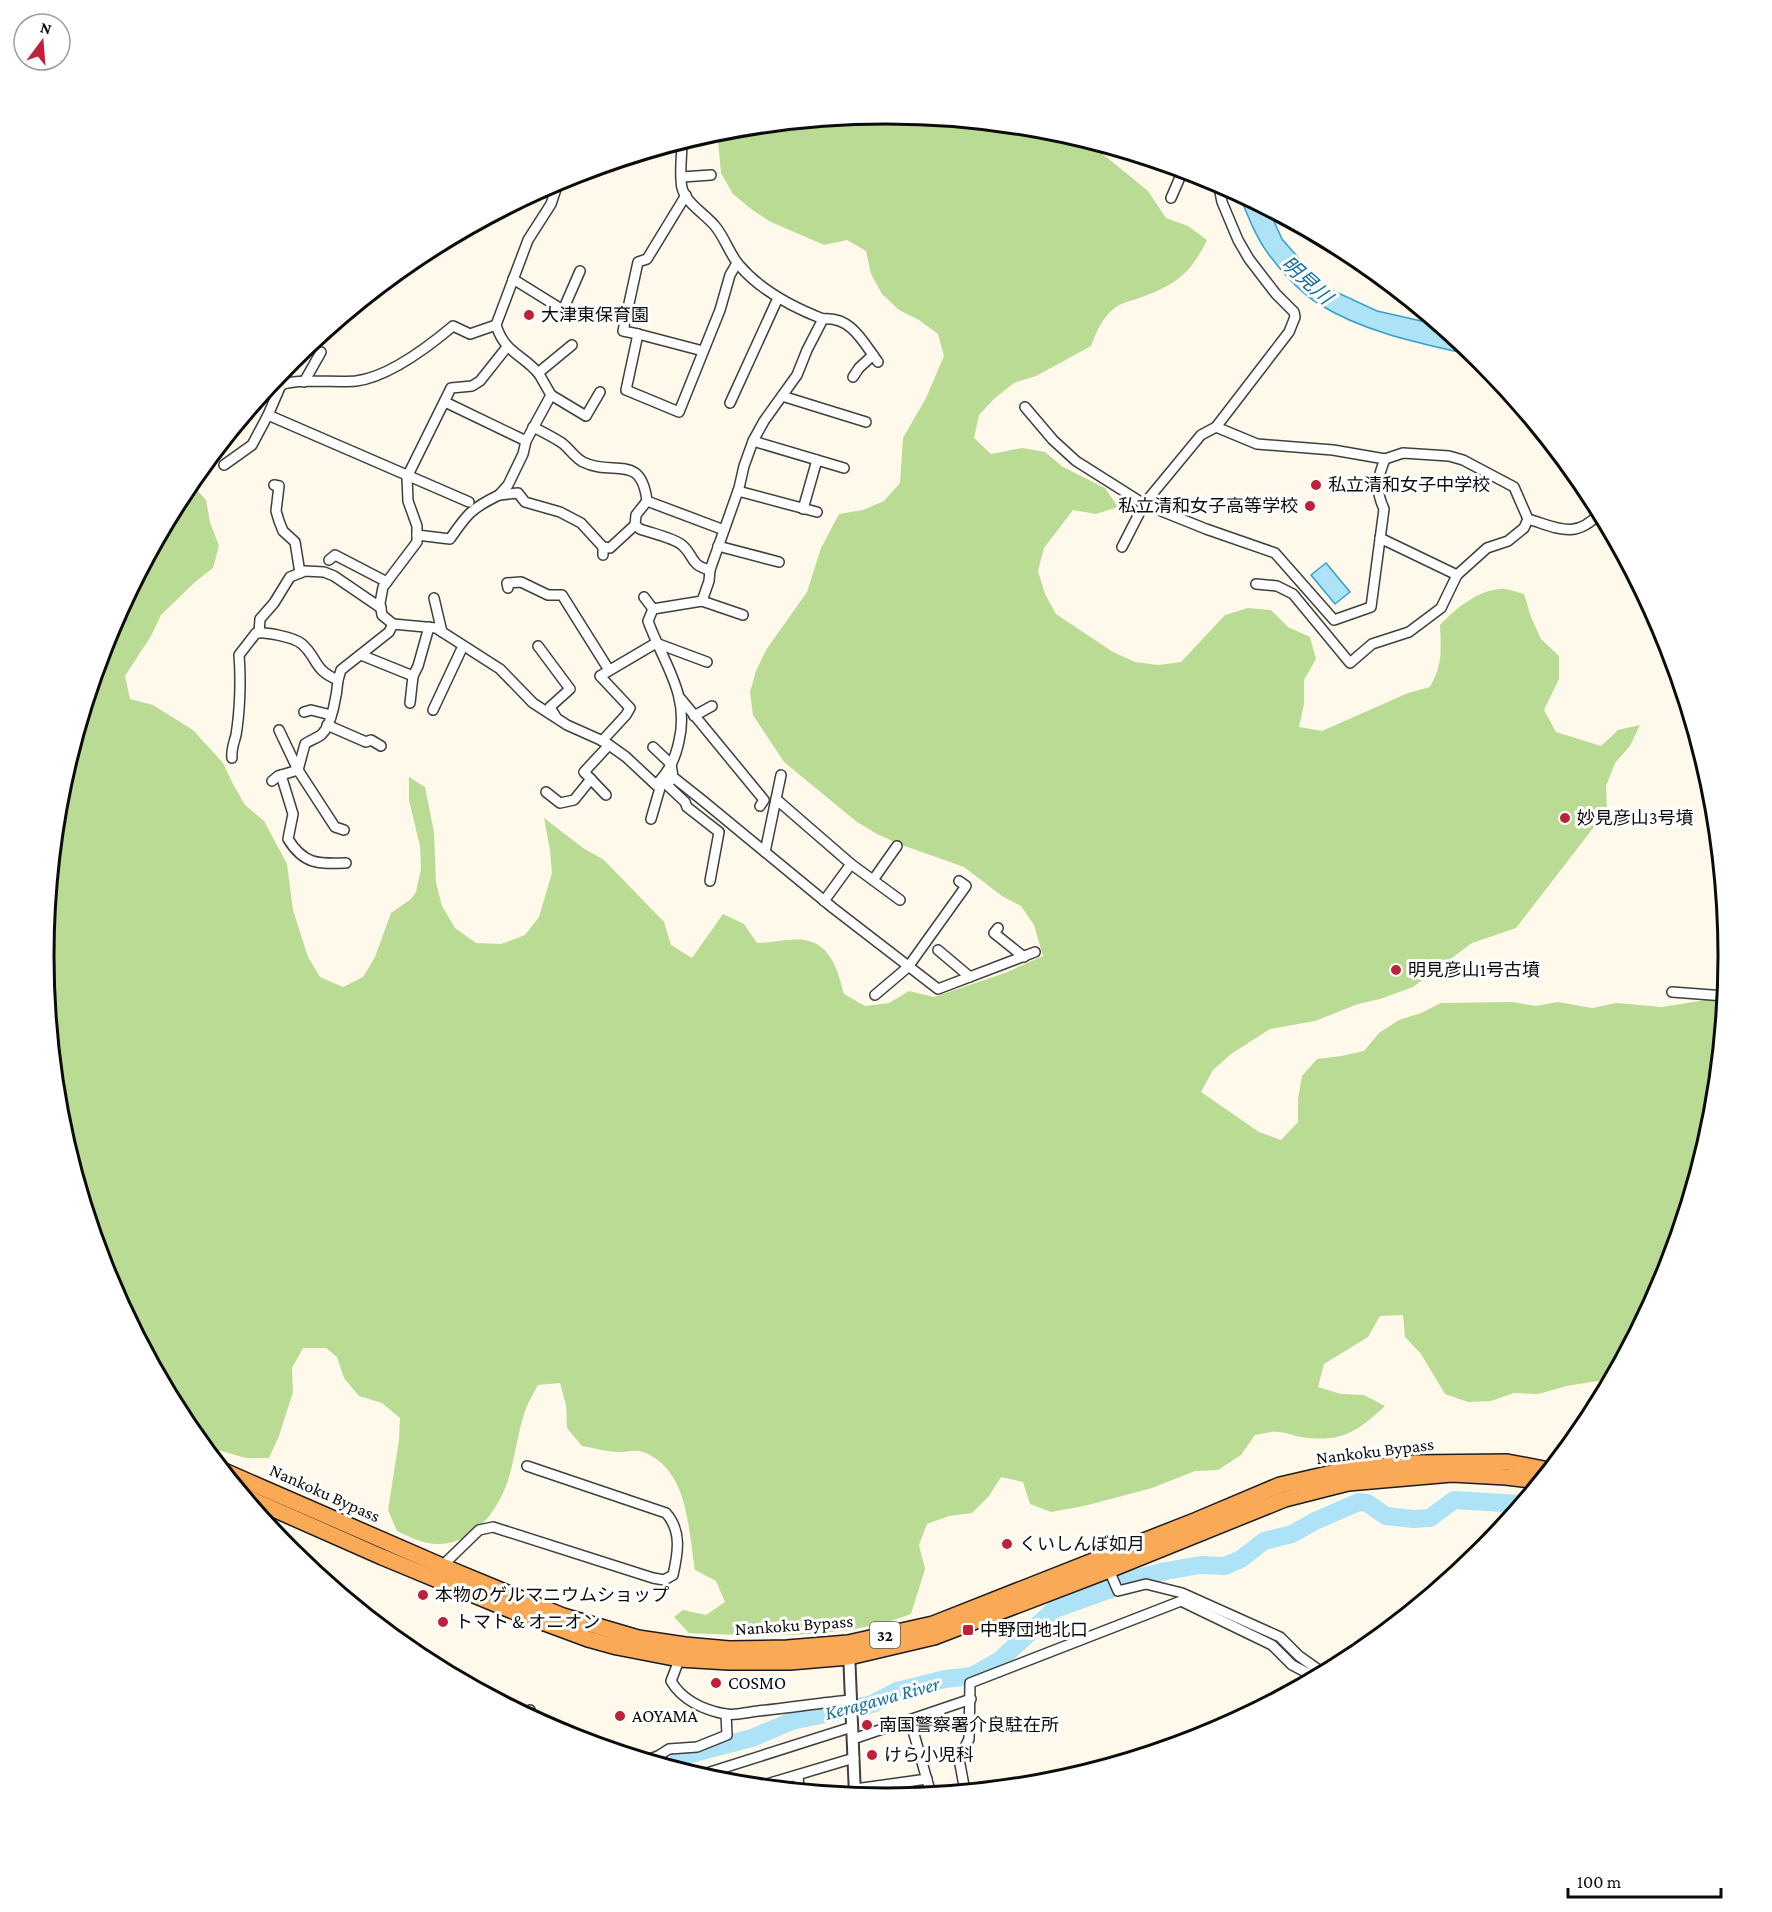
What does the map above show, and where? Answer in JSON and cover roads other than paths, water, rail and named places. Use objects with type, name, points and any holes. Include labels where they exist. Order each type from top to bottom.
[{"type":"highway","name":"Nankoku Bypass","points":[[848,1650],[933,1624],[1280,1485],[1345,1470],[1413,1463],[1507,1462],[1541,1468]]},
{"type":"highway","name":"Nankoku Bypass","points":[[238,1478],[560,1630],[617,1647],[682,1652],[729,1662],[790,1662],[848,1650],[934,1637],[1285,1499],[1348,1483],[1452,1474],[1532,1480]]},
{"type":"highway","name":"Nankoku Bypass","points":[[258,1502],[321,1531],[438,1571]]},
{"type":"street","points":[[682,150],[682,186],[686,195],[716,227],[737,263],[748,275],[796,309],[823,319],[834,318],[850,326],[876,358],[859,368],[853,377]]},
{"type":"street","points":[[682,177],[711,175]]},
{"type":"street","points":[[1171,198],[1180,178]]},
{"type":"street","points":[[555,193],[551,204],[528,240],[496,325],[507,347],[538,373],[551,395],[586,416],[600,392]]},
{"type":"street","points":[[686,195],[646,260],[638,262],[623,331],[703,351]]},
{"type":"street","points":[[1122,547],[1144,504],[1201,435],[1216,427],[1289,332],[1294,317],[1294,312],[1248,259],[1221,195]]},
{"type":"street","points":[[638,334],[626,390],[679,412],[720,310],[730,275],[737,263]]},
{"type":"street","points":[[513,279],[564,310],[580,271]]},
{"type":"street","points":[[730,403],[778,298]]},
{"type":"street","points":[[702,601],[753,441],[764,421],[797,375],[823,319]]},
{"type":"street","points":[[282,385],[288,382],[367,379],[391,369],[434,342],[453,326],[470,334],[496,325]]},
{"type":"street","points":[[538,373],[572,345]]},
{"type":"street","points":[[507,347],[480,381],[472,386],[451,388],[407,477],[408,501],[417,526],[417,542],[383,587],[382,615],[393,624],[429,627],[442,632],[500,669],[534,704],[627,757],[658,787],[719,832],[710,880]]},
{"type":"street","points":[[304,382],[321,352]]},
{"type":"street","points":[[224,465],[252,445],[281,386]]},
{"type":"street","points":[[499,495],[508,484],[523,454],[526,441],[551,395]]},
{"type":"street","points":[[782,396],[866,422]]},
{"type":"street","points":[[445,402],[526,441]]},
{"type":"street","points":[[1024,407],[1053,440],[1076,461],[1144,504],[1275,553],[1334,620],[1371,607],[1384,509],[1378,495],[1378,477],[1385,459]]},
{"type":"street","points":[[268,415],[469,502]]},
{"type":"street","points":[[417,535],[450,539],[465,516],[477,506],[499,495],[518,493],[525,502],[560,512],[581,523],[603,551],[610,548],[635,525],[636,515],[647,501],[644,485],[639,476],[630,469],[586,463],[574,457],[565,445],[533,427]]},
{"type":"street","points":[[1216,427],[1257,444],[1333,450],[1385,459],[1403,453],[1449,456],[1463,460],[1514,487],[1528,519],[1524,528],[1508,542],[1487,548],[1457,575],[1442,608],[1409,632],[1372,644],[1350,663],[1293,594],[1277,586],[1256,584]]},
{"type":"street","points":[[753,441],[844,468]]},
{"type":"street","points":[[804,509],[816,460]]},
{"type":"street","points":[[274,485],[279,486],[276,511],[283,531],[295,542],[300,573]]},
{"type":"street","points":[[738,491],[817,512]]},
{"type":"street","points":[[647,501],[724,530]]},
{"type":"street","points":[[1528,519],[1566,531],[1579,528],[1594,519]]},
{"type":"street","points":[[635,525],[683,546],[693,563],[700,568],[710,570]]},
{"type":"street","points":[[1380,538],[1457,575]]},
{"type":"street","points":[[718,546],[779,562]]},
{"type":"street","points":[[329,560],[335,555],[387,582]]},
{"type":"street","points":[[259,633],[260,619],[274,603],[290,578],[305,571],[324,572],[381,608]]},
{"type":"street","points":[[508,588],[507,583],[521,582],[548,595],[562,595],[609,670]]},
{"type":"street","points":[[644,597],[653,609]]},
{"type":"street","points":[[434,598],[442,632]]},
{"type":"street","points":[[653,609],[702,601],[743,615]]},
{"type":"street","points":[[653,609],[648,621],[681,699],[764,800],[760,806]]},
{"type":"street","points":[[298,770],[305,744],[321,734],[327,725],[341,670],[389,632],[393,624]]},
{"type":"street","points":[[410,703],[413,676],[429,627]]},
{"type":"street","points":[[231,758],[236,735],[241,676],[238,655],[256,633],[266,633],[300,642],[317,667],[327,676],[338,680]]},
{"type":"street","points":[[606,795],[584,772],[630,708],[600,676],[656,643]]},
{"type":"street","points":[[656,643],[707,662]]},
{"type":"street","points":[[433,710],[463,646]]},
{"type":"street","points":[[538,646],[570,689],[550,707],[557,719]]},
{"type":"street","points":[[361,655],[413,676]]},
{"type":"street","points":[[651,819],[658,787],[675,760],[683,724],[681,699]]},
{"type":"street","points":[[694,716],[712,706]]},
{"type":"street","points":[[304,712],[331,715]]},
{"type":"street","points":[[327,725],[366,742],[372,740],[381,746]]},
{"type":"street","points":[[279,730],[298,770],[335,826],[344,830]]},
{"type":"street","points":[[653,747],[671,764],[673,777],[824,901],[938,989],[1035,952]]},
{"type":"street","points":[[272,780],[298,770]]},
{"type":"street","points":[[281,775],[293,814],[288,839],[295,850],[315,863],[346,863]]},
{"type":"street","points":[[765,852],[781,775]]},
{"type":"street","points":[[673,777],[667,785],[686,802],[687,807]]},
{"type":"street","points":[[546,792],[561,803],[574,800],[591,779]]},
{"type":"street","points":[[776,799],[851,864],[900,900]]},
{"type":"street","points":[[873,880],[897,846]]},
{"type":"street","points":[[824,901],[851,864]]},
{"type":"street","points":[[875,995],[908,967],[966,886],[959,881]]},
{"type":"street","points":[[998,928],[994,933],[1024,957]]},
{"type":"street","points":[[938,951],[970,977]]},
{"type":"street","points":[[1672,992],[1717,995]]},
{"type":"street","points":[[438,1571],[479,1530],[493,1527],[653,1578],[664,1580],[673,1575],[678,1536],[672,1520],[666,1513],[527,1466]]},
{"type":"street","points":[[1109,1570],[1118,1591],[1146,1584],[1182,1593],[1280,1637],[1299,1656],[1316,1668]]},
{"type":"street","points":[[964,1784],[959,1759],[969,1739],[970,1683],[1181,1601],[1272,1646],[1292,1665],[1308,1673]]},
{"type":"street","points":[[848,1650],[855,1787]]},
{"type":"street","points":[[682,1652],[671,1681],[675,1688],[687,1700],[726,1714],[788,1709],[808,1704],[851,1712]]},
{"type":"street","points":[[853,1739],[971,1699]]},
{"type":"street","points":[[714,1770],[851,1712]]},
{"type":"street","points":[[658,1756],[669,1749],[697,1747],[727,1735],[726,1714]]},
{"type":"street","points":[[910,1720],[929,1786]]},
{"type":"street","points":[[777,1781],[854,1758]]},
{"type":"street","points":[[798,1775],[799,1783]]},
{"type":"street","points":[[879,1788],[927,1779]]},
{"type":"water","name":"明見川","points":[[1244,205],[1274,220],[1282,239],[1323,286],[1377,311],[1425,322],[1457,352],[1375,330],[1337,314],[1312,299],[1291,281],[1267,252]]},
{"type":"water","points":[[1326,563],[1350,592],[1335,604],[1311,575]]},
{"type":"waterway","name":"Keragawa River","points":[[1120,1585],[1133,1579],[1166,1571],[1200,1565],[1225,1566],[1241,1559],[1264,1541],[1292,1534],[1315,1521],[1359,1502],[1367,1503],[1386,1516],[1413,1519],[1430,1518],[1454,1500],[1513,1504]]},
{"type":"waterway","name":"Keragawa River","points":[[679,1762],[679,1757],[752,1738],[792,1721],[872,1704],[897,1691],[945,1679],[972,1676],[1000,1660],[1055,1609],[1111,1589]]},
{"type":"place","name":"大津東保育園","points":[[529,315]]},
{"type":"place","name":"私立清和女子中学校","points":[[1316,485]]},
{"type":"place","name":"私立清和女子高等学校","points":[[1310,506]]},
{"type":"place","name":"妙見彦山3号墳","points":[[1565,818]]},
{"type":"place","name":"明見彦山1号古墳","points":[[1396,970]]},
{"type":"place","name":"くいしんぼ如月","points":[[1007,1544]]},
{"type":"place","name":"本物のゲルマニウムショップ","points":[[423,1595]]},
{"type":"place","name":"トマト & オニオン","points":[[443,1622]]},
{"type":"place","name":"中野団地北口","points":[[968,1630]]},
{"type":"place","name":"COSMO","points":[[716,1683]]},
{"type":"place","name":"AOYAMA","points":[[620,1716]]},
{"type":"place","name":"南国警察署介良駐在所","points":[[867,1725]]},
{"type":"place","name":"けら小児科","points":[[872,1755]]}]
